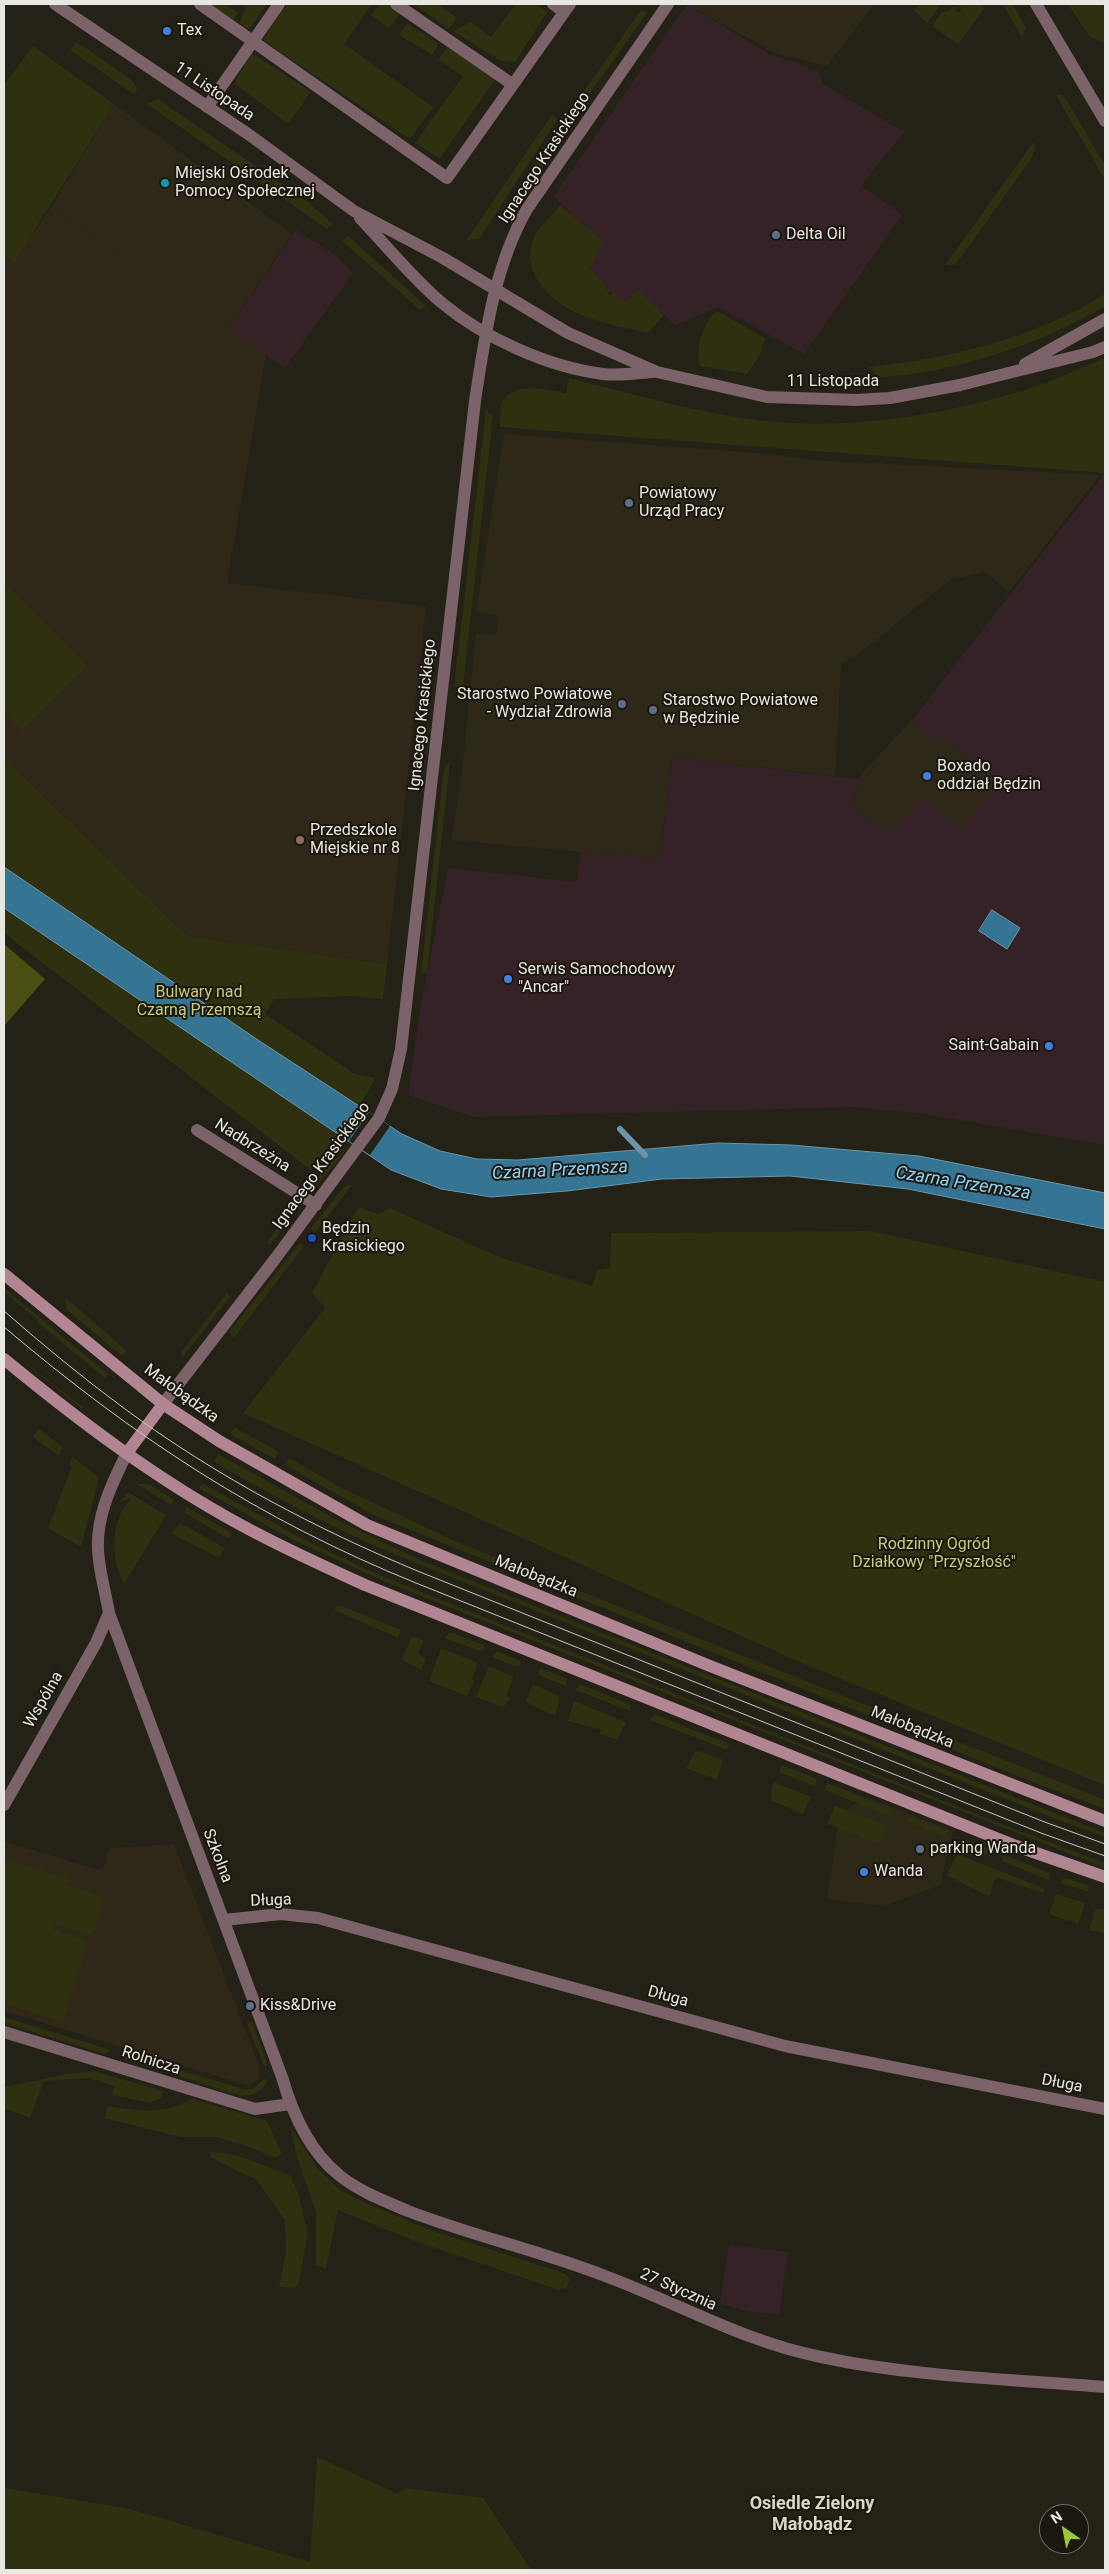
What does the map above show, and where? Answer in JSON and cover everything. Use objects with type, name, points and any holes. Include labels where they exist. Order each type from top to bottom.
[{"type":"street","name":"11 Listopada","points":[[55,4],[208,107],[354,211],[443,258],[495,291],[568,333],[657,372],[767,397],[856,400],[925,392],[1093,352],[1105,346]]},
{"type":"street","points":[[200,4],[447,178],[567,8],[553,4]]},
{"type":"street","points":[[208,107],[279,4]]},
{"type":"street","points":[[396,4],[512,84]]},
{"type":"street","points":[[1036,4],[1105,121]]},
{"type":"street","name":"Ignacego Krasickiego","points":[[163,1404],[316,1205],[380,1118],[392,1089],[401,1049],[475,401],[495,291],[515,233],[527,209],[661,6]]},
{"type":"street","name":"11 Listopada","points":[[354,211],[441,302],[486,333],[514,347],[555,362],[604,374],[657,372]]},
{"type":"street","name":"11 Listopada","points":[[1010,373],[1105,319]]},
{"type":"street","name":"Nadbrzeżna","points":[[197,1130],[316,1205]]},
{"type":"street","name":"Małobądzka","points":[[4,1274],[163,1404],[219,1441],[367,1525],[710,1666],[1105,1821]]},
{"type":"street","points":[[4,1360],[81,1422],[238,1524],[365,1585],[1016,1846],[1105,1878]]},
{"type":"street","points":[[127,1453],[163,1404]]},
{"type":"street","name":"Szkolna","points":[[127,1453],[103,1508],[98,1535],[98,1558],[110,1613],[121,1648],[224,1920],[290,2104]]},
{"type":"street","name":"Wspólna","points":[[4,1804],[96,1643],[110,1613]]},
{"type":"street","points":[[96,1643],[113,1642],[121,1648]]},
{"type":"street","name":"Długa","points":[[224,1920],[281,1914],[318,1918],[785,2046],[1105,2109]]},
{"type":"street","name":"Rolnicza","points":[[4,2032],[255,2109],[290,2104]]},
{"type":"street","name":"27 Stycznia","points":[[290,2104],[311,2143],[324,2162],[357,2187],[442,2224],[605,2276],[712,2323],[784,2349],[896,2370],[1105,2387]]},
{"type":"shaded area","points":[[687,4],[874,4],[827,66],[774,53]]},
{"type":"shaded area","points":[[687,4],[771,55],[801,64],[818,73],[822,83],[904,132],[861,186],[902,215],[804,354],[719,307],[675,325],[638,291],[625,303],[613,292],[608,293],[603,288],[606,284],[590,268],[602,246],[554,196]]},
{"type":"shaded area","points":[[114,104],[292,234],[228,329],[51,207]]},
{"type":"shaded area","points":[[51,207],[266,354],[227,583],[426,606],[387,964],[194,937],[184,933],[4,758],[4,255],[14,262]]},
{"type":"shaded area","points":[[296,230],[334,254],[353,273],[285,368],[228,329]]},
{"type":"shaded area","points":[[504,434],[770,454],[811,460],[1100,475],[1009,592],[985,572],[950,580],[855,657],[841,663],[835,776],[672,757],[660,858],[452,840],[462,771],[476,634],[496,635],[499,616],[476,612]]},
{"type":"shaded area","points":[[1105,473],[1105,1145],[924,1114],[853,1107],[474,1117],[408,1095],[421,1004],[448,868],[577,882],[580,852],[660,858],[672,757],[863,780],[851,803],[855,809],[891,834],[921,798],[962,828],[998,780],[942,738],[938,742],[912,720]]},
{"type":"shaded area","name":"Boxado oddział Będzin","points":[[912,720],[938,741],[942,738],[999,781],[962,829],[892,835],[855,809],[851,803],[863,780],[859,779],[862,773]]},
{"type":"shaded area","points":[[4,944],[45,979],[4,1026]]},
{"type":"shaded area","points":[[863,1796],[953,1831],[940,1885],[884,1906],[827,1899],[839,1819]]},
{"type":"shaded area","points":[[4,1841],[99,1870],[104,1866],[110,1848],[174,1844],[259,2066],[260,2074],[256,2081],[248,2085],[239,2083],[4,2011]]},
{"type":"shaded area","points":[[729,2245],[788,2252],[779,2315],[751,2312],[720,2304]]},
{"type":"green space","points":[[210,4],[225,4],[238,13],[233,20]]},
{"type":"green space","points":[[240,4],[267,4],[249,30],[239,23],[246,8]]},
{"type":"green space","points":[[287,4],[372,4],[344,44],[433,107],[410,139],[264,41],[264,38]]},
{"type":"green space","points":[[380,4],[386,4],[400,14],[389,28],[371,15]]},
{"type":"green space","points":[[417,4],[438,4],[457,18],[449,29],[416,6]]},
{"type":"green space","points":[[513,4],[536,4],[547,12],[515,62],[501,61],[453,31],[471,22],[491,37],[515,5]]},
{"type":"green space","points":[[919,4],[937,4],[938,8],[927,23],[914,10]]},
{"type":"green space","points":[[962,4],[982,4],[984,9],[958,44],[932,26],[942,12],[950,11],[952,7],[956,7],[955,12],[960,12]]},
{"type":"green space","points":[[1003,4],[1013,4],[1026,28],[1022,38]]},
{"type":"green space","points":[[1068,4],[1102,4],[1105,10],[1105,43],[1089,36]]},
{"type":"green space","points":[[641,10],[647,13],[576,113],[571,110]]},
{"type":"green space","points":[[407,23],[439,44],[432,55],[399,35]]},
{"type":"green space","points":[[77,42],[133,81],[137,88],[135,95],[70,50]]},
{"type":"green space","points":[[33,46],[114,104],[14,263],[4,255],[4,85]]},
{"type":"green space","points":[[447,47],[496,78],[440,158],[415,143],[463,76],[438,60]]},
{"type":"green space","points":[[252,53],[311,92],[288,124],[234,83]]},
{"type":"green space","points":[[1056,95],[1061,95],[1066,99],[1105,166],[1105,180]]},
{"type":"green space","points":[[158,99],[309,203],[333,224],[327,229],[147,104]]},
{"type":"green space","points":[[552,114],[557,120],[479,239],[466,241]]},
{"type":"green space","points":[[559,128],[560,138],[506,225],[503,214]]},
{"type":"green space","points":[[1034,141],[1035,149],[1031,159],[962,256],[955,265],[946,264]]},
{"type":"green space","points":[[560,205],[602,240],[602,246],[590,268],[606,285],[603,288],[610,295],[613,292],[625,303],[638,290],[664,315],[648,333],[584,316],[569,309],[544,289],[532,267],[530,258],[531,246],[537,232]]},
{"type":"green space","points":[[348,236],[426,306],[420,310],[342,241]]},
{"type":"green space","points":[[1105,294],[1105,306],[1081,320],[995,355],[906,375],[878,377],[869,367],[931,358],[991,344],[1050,323]]},
{"type":"green space","points":[[717,311],[765,338],[760,355],[747,374],[700,366],[698,353],[701,336],[708,321]]},
{"type":"green space","points":[[1105,358],[1105,473],[500,427],[501,406],[505,398],[512,392],[530,388],[566,394],[569,378],[679,406],[735,417],[792,423],[851,423],[911,416],[971,405],[1028,389]]},
{"type":"green space","points":[[486,410],[493,416],[463,685],[454,687]]},
{"type":"green space","points":[[4,581],[88,665],[22,731],[4,712]]},
{"type":"green space","name":"Bulwary nad Czarną Przemszą","points":[[4,758],[184,933],[194,937],[387,964],[383,999],[351,996],[274,999],[265,1014],[355,1074],[375,1078],[367,1094],[311,1170],[4,933]]},
{"type":"green space","points":[[450,762],[427,973],[421,973],[443,776],[445,765]]},
{"type":"green space","points":[[350,1146],[312,1191],[308,1190],[329,1164]]},
{"type":"green space","points":[[352,1185],[315,1233],[310,1229],[342,1189]]},
{"type":"green space","points":[[299,1201],[302,1204],[270,1245],[267,1242]]},
{"type":"green space","name":"Rodzinny Ogród Działkowy \"Przyszłość\"","points":[[358,1207],[378,1214],[390,1208],[499,1257],[592,1286],[597,1270],[610,1268],[611,1233],[871,1231],[1105,1282],[1105,1785],[804,1664],[243,1413],[325,1308],[312,1293]]},
{"type":"green space","points":[[300,1243],[304,1246],[234,1338],[229,1332]]},
{"type":"green space","points":[[4,1288],[108,1374],[105,1378],[37,1322],[38,1320],[4,1292]]},
{"type":"green space","points":[[227,1293],[230,1297],[182,1358],[182,1351]]},
{"type":"green space","points":[[65,1297],[127,1351],[122,1356],[67,1310]]},
{"type":"green space","points":[[4,1346],[83,1407],[82,1409]]},
{"type":"green space","points":[[234,1427],[279,1452],[275,1459],[230,1434]]},
{"type":"green space","points":[[39,1429],[63,1447],[59,1456],[33,1437]]},
{"type":"green space","points":[[218,1454],[337,1520],[422,1561],[1105,1833],[1105,1837],[1058,1820],[389,1552],[300,1510],[214,1462]]},
{"type":"green space","points":[[72,1456],[99,1478],[81,1547],[48,1528],[72,1466],[69,1463]]},
{"type":"green space","points":[[289,1458],[342,1488],[457,1542],[1105,1800],[1105,1809],[1025,1779],[374,1515],[285,1465]]},
{"type":"green space","points":[[202,1483],[297,1536],[372,1572],[991,1820],[1105,1863],[1105,1868],[386,1582],[295,1541],[199,1488]]},
{"type":"green space","points":[[136,1484],[149,1484],[174,1500],[171,1505]]},
{"type":"green space","points":[[128,1492],[166,1515],[124,1584],[117,1568],[114,1541],[120,1515],[131,1498],[120,1502]]},
{"type":"green space","points":[[187,1507],[232,1533],[230,1539],[184,1513]]},
{"type":"green space","points":[[180,1523],[225,1548],[219,1558],[172,1534]]},
{"type":"green space","points":[[339,1605],[401,1630],[398,1638],[334,1610]]},
{"type":"green space","points":[[450,1632],[483,1645],[484,1649],[482,1652],[445,1638]]},
{"type":"green space","points":[[412,1636],[424,1640],[418,1654],[426,1659],[421,1670],[402,1660]]},
{"type":"green space","points":[[441,1648],[478,1663],[472,1679],[474,1681],[467,1696],[429,1681]]},
{"type":"green space","points":[[497,1651],[521,1663],[517,1667],[492,1657]]},
{"type":"green space","points":[[489,1666],[514,1677],[506,1696],[511,1698],[503,1707],[476,1697]]},
{"type":"green space","points":[[540,1668],[567,1679],[566,1686],[538,1675]]},
{"type":"green space","points":[[533,1684],[560,1697],[555,1716],[526,1702]]},
{"type":"green space","points":[[580,1684],[631,1705],[630,1711],[576,1690]]},
{"type":"green space","points":[[574,1701],[626,1722],[617,1740],[600,1734],[601,1730],[568,1721]]},
{"type":"green space","points":[[654,1714],[729,1744],[727,1750],[650,1720]]},
{"type":"green space","points":[[696,1750],[723,1760],[717,1780],[686,1768]]},
{"type":"green space","points":[[782,1765],[817,1779],[815,1786],[779,1772]]},
{"type":"green space","points":[[774,1782],[811,1797],[803,1814],[772,1801],[771,1793]]},
{"type":"green space","points":[[827,1783],[892,1809],[891,1817],[825,1790]]},
{"type":"green space","points":[[835,1806],[888,1825],[879,1844],[827,1824]]},
{"type":"green space","points":[[910,1816],[947,1831],[947,1838],[907,1822]]},
{"type":"green space","points":[[965,1839],[993,1850],[990,1856],[960,1844],[961,1840]]},
{"type":"green space","points":[[957,1854],[1045,1889],[1043,1893],[996,1877],[989,1897],[947,1875]]},
{"type":"green space","points":[[1004,1855],[1050,1873],[1049,1880],[1002,1861]]},
{"type":"green space","points":[[4,1858],[69,1879],[67,1885],[105,1897],[92,1935],[54,1924],[53,1929],[88,1941],[62,2022],[4,2003]]},
{"type":"green space","points":[[1066,1878],[1087,1885],[1089,1892],[1061,1883]]},
{"type":"green space","points":[[1056,1894],[1085,1903],[1078,1924],[1049,1914]]},
{"type":"green space","points":[[1096,1908],[1105,1910],[1105,1933],[1089,1930]]},
{"type":"green space","points":[[4,2017],[111,2050],[105,2054],[4,2023]]},
{"type":"green space","points":[[252,2022],[268,2065],[264,2066],[247,2023]]},
{"type":"green space","points":[[126,2054],[247,2090],[253,2089],[264,2079],[268,2080],[258,2092],[242,2096],[124,2059]]},
{"type":"green space","points":[[94,2071],[163,2091],[161,2098],[150,2103],[112,2095],[115,2086],[89,2078],[44,2081],[30,2118],[4,2108],[4,2087],[68,2074]]},
{"type":"green space","points":[[192,2099],[267,2121],[282,2154],[275,2158],[247,2146],[216,2137],[181,2137],[104,2118],[108,2106],[160,2110]]},
{"type":"green space","points":[[291,2128],[318,2169],[340,2190],[430,2230],[566,2274],[570,2280],[566,2288],[559,2290],[412,2240],[338,2210],[326,2269],[316,2265],[316,2212],[297,2158]]},
{"type":"green space","points":[[210,2152],[231,2154],[291,2176],[299,2196],[308,2235],[298,2285],[294,2288],[279,2287],[286,2253],[285,2220],[257,2180],[211,2158]]},
{"type":"green space","points":[[317,2457],[398,2494],[405,2488],[483,2498],[531,2570],[4,2570],[4,2488],[130,2509],[310,2562]]},
{"type":"water","name":"Czarna Przemsza","points":[[4,867],[258,1040],[402,1134],[440,1151],[477,1159],[518,1160],[718,1143],[791,1145],[919,1156],[1105,1193],[1105,1229],[908,1189],[790,1176],[662,1179],[567,1191],[491,1197],[441,1189],[391,1170],[4,908]]},
{"type":"water","points":[[992,910],[1020,928],[1007,949],[979,931]]},
{"type":"pier","points":[[369,1112],[390,1126],[370,1155],[349,1141]]},
{"type":"waterway","points":[[620,1129],[645,1155]]},
{"type":"tram line","points":[[4,1311],[48,1349],[125,1409],[195,1457],[268,1500],[343,1538],[420,1572],[1042,1821],[1105,1844]]},
{"type":"tram line","points":[[4,1327],[101,1404],[200,1472],[250,1503],[358,1558],[416,1583],[1041,1833],[1105,1856]]},
{"type":"place","name":"Tex","points":[[167,31]]},
{"type":"place","name":"Miejski Ośrodek Pomocy Społecznej","points":[[165,183]]},
{"type":"place","name":"Delta Oil","points":[[776,235]]},
{"type":"place","name":"Powiatowy Urząd Pracy","points":[[629,503]]},
{"type":"place","name":"Starostwo Powiatowe - Wydział Zdrowia","points":[[622,704]]},
{"type":"place","name":"Starostwo Powiatowe w Będzinie","points":[[653,710]]},
{"type":"place","name":"Boxado oddział Będzin","points":[[927,776]]},
{"type":"place","name":"Przedszkole Miejskie nr 8","points":[[300,840]]},
{"type":"place","name":"Serwis Samochodowy \"Ancar\"","points":[[508,979]]},
{"type":"place","name":"Saint-Gabain","points":[[1049,1046]]},
{"type":"place","name":"Będzin Krasickiego","points":[[312,1238]]},
{"type":"place","name":"parking Wanda","points":[[920,1849]]},
{"type":"place","name":"Wanda","points":[[864,1872]]},
{"type":"place","name":"Kiss&Drive","points":[[250,2006]]},
{"type":"district","name":"Osiedle Zielony Małobądz","points":[[812,2514]]}]
